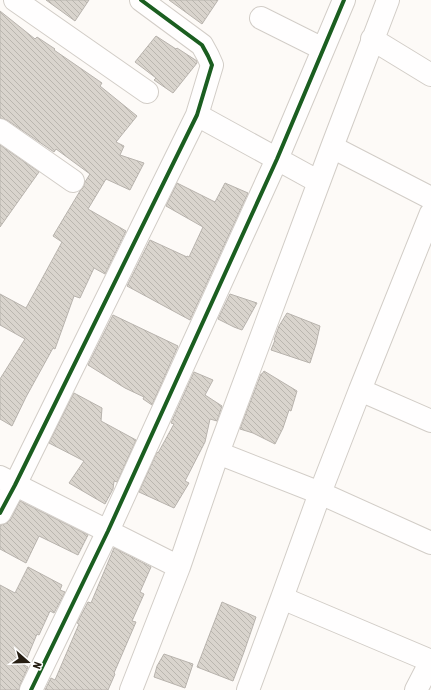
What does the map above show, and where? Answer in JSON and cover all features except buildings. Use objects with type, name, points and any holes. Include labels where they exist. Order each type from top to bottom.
[{"type":"street","points":[[15,0],[147,92]]},
{"type":"street","points":[[0,513],[8,481],[197,115],[212,65],[202,45],[141,0]]},
{"type":"street","points":[[31,690],[108,530],[277,159],[344,0]]},
{"type":"street","points":[[131,690],[179,567],[218,453],[372,39],[388,0]]},
{"type":"street","points":[[262,18],[323,49]]},
{"type":"street","points":[[372,39],[431,75]]},
{"type":"street","points":[[197,115],[319,182]]},
{"type":"street","points":[[0,130],[73,182]]},
{"type":"street","points":[[332,147],[431,198]]},
{"type":"street","points":[[248,690],[320,493],[431,213]]},
{"type":"street","points":[[360,390],[431,421]]},
{"type":"street","points":[[218,453],[320,493],[431,543]]},
{"type":"street","points":[[8,481],[179,567]]},
{"type":"street","points":[[282,598],[431,661],[416,690]]},
{"type":"cycle path","points":[[0,513],[197,115],[212,65],[202,45],[141,0]]},
{"type":"cycle path","points":[[31,690],[108,531],[277,159],[344,0]]}]
